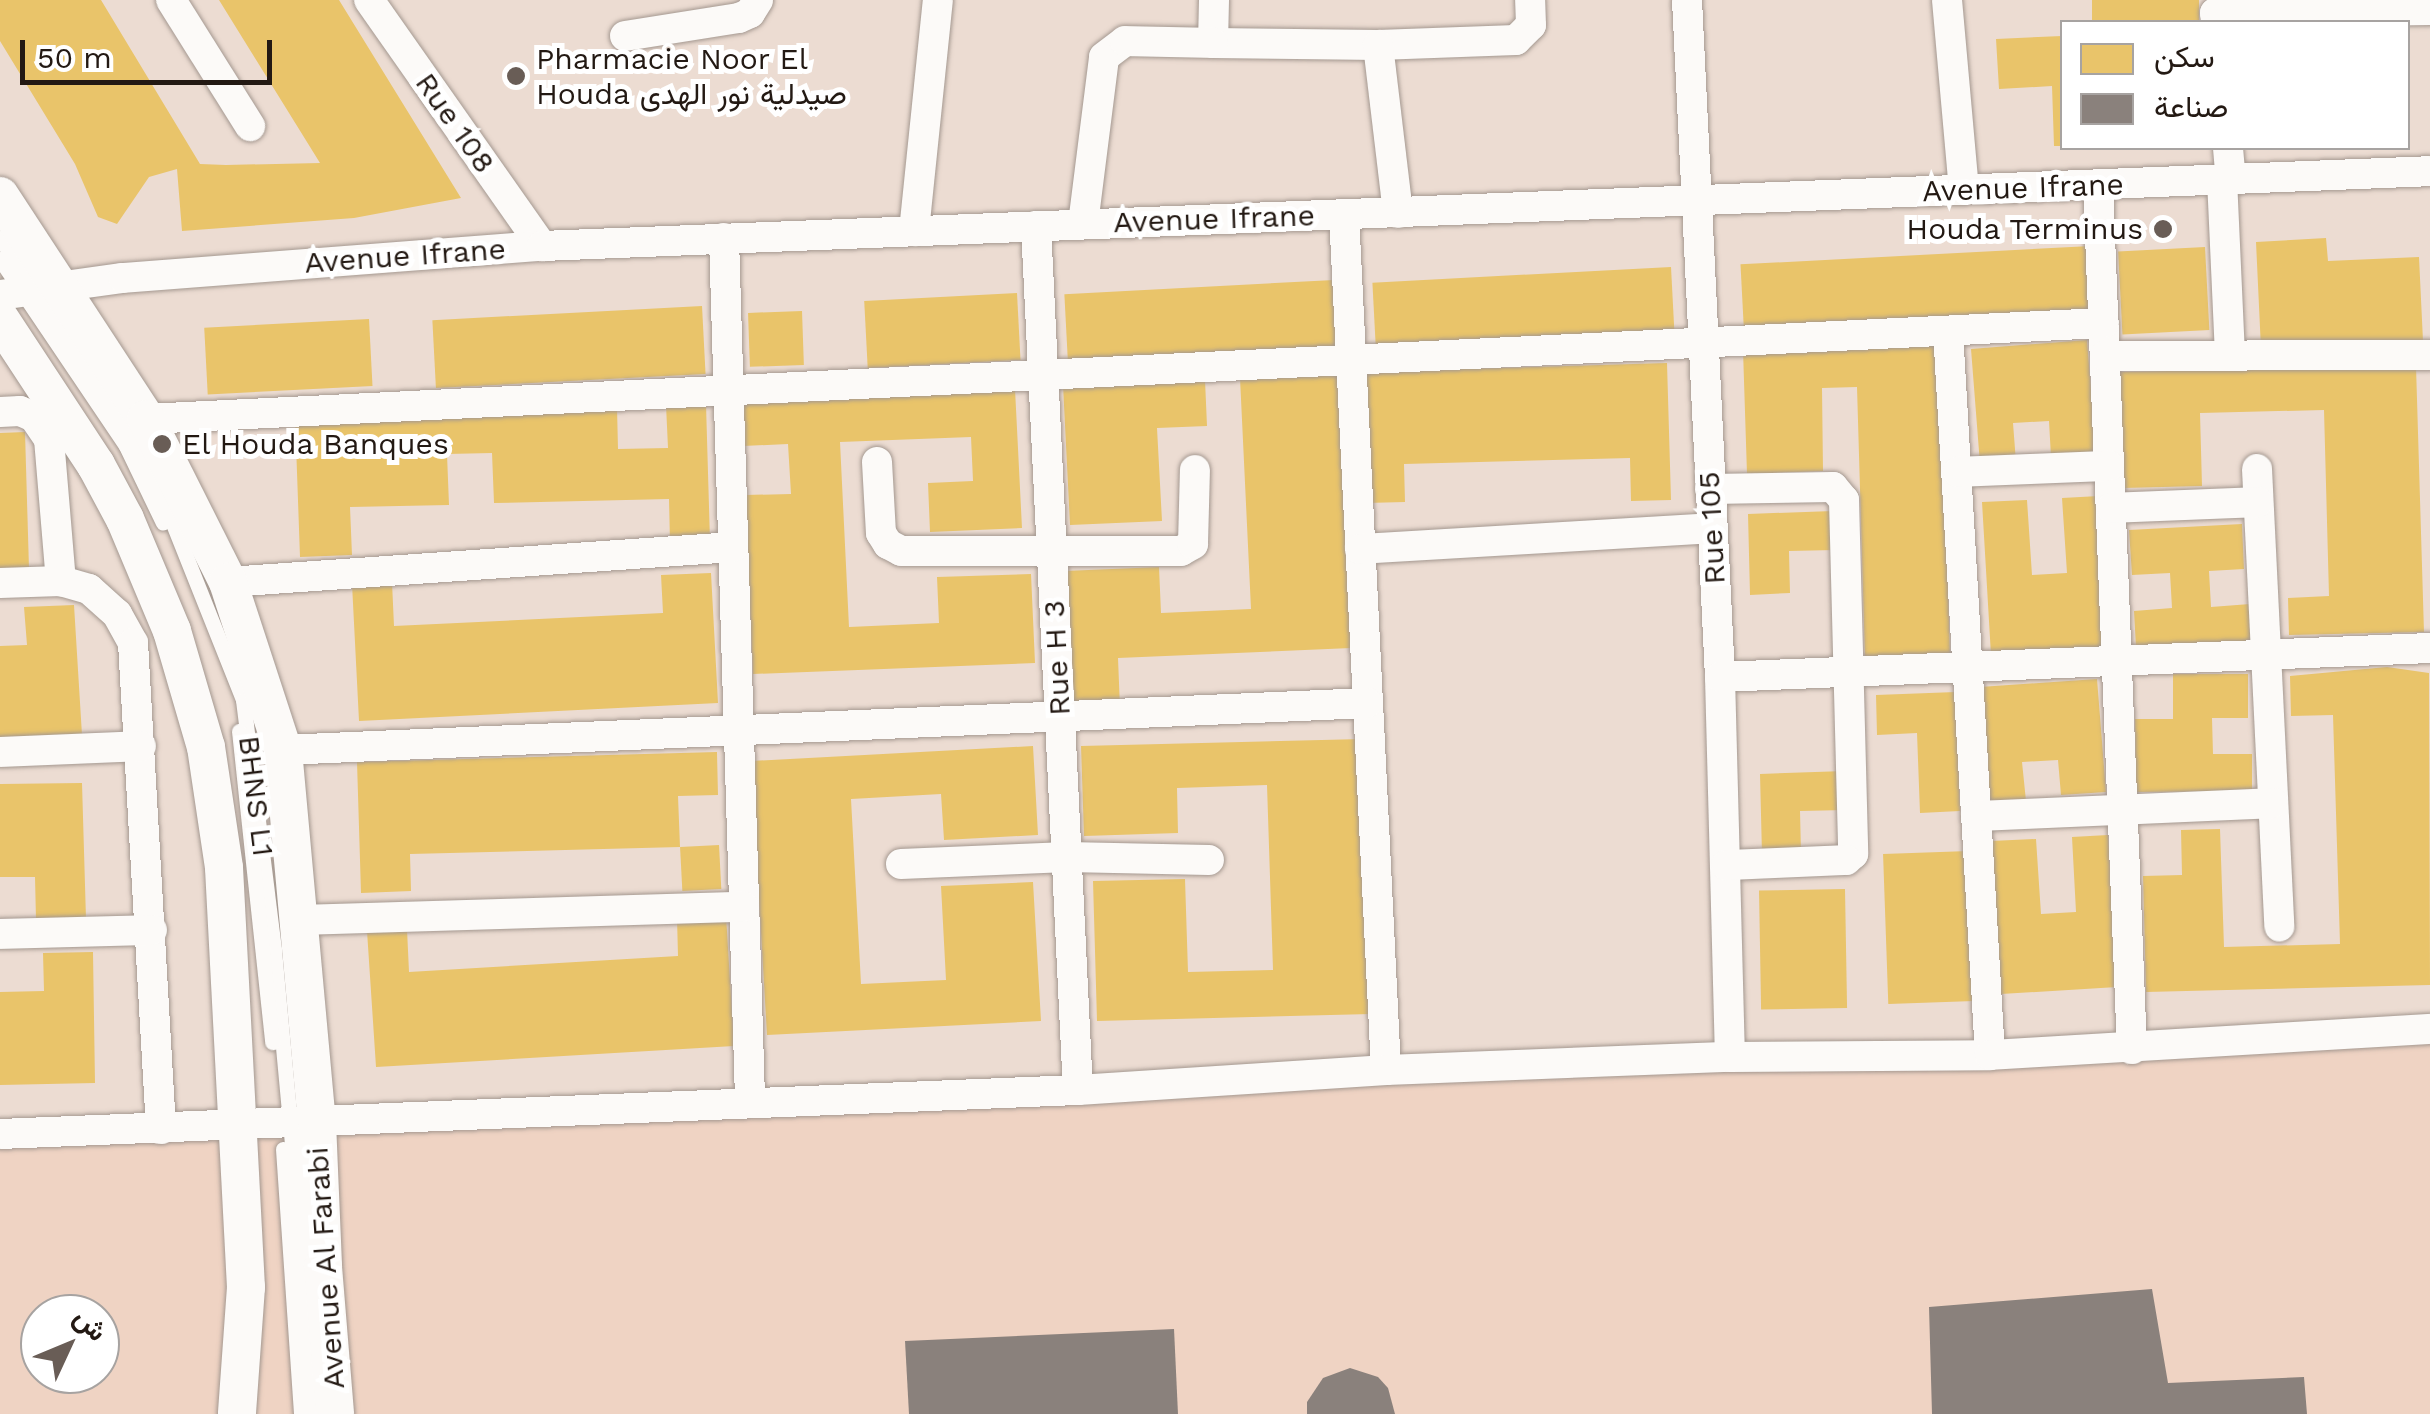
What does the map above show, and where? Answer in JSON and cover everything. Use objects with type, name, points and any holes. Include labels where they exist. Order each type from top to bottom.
[{"type":"street","points":[[171,0],[250,126]]},
{"type":"street","name":"Rue 108","points":[[369,0],[542,246]]},
{"type":"street","points":[[625,36],[739,18],[750,14],[758,0]]},
{"type":"street","points":[[914,231],[938,0]]},
{"type":"street","points":[[1213,43],[1214,0]]},
{"type":"street","points":[[1083,224],[1104,57],[1125,41],[1378,44],[1516,40],[1529,30],[1530,0]]},
{"type":"street","name":"Rue 105","points":[[1687,0],[1720,677],[1730,1056]]},
{"type":"street","points":[[1946,0],[1964,189]]},
{"type":"street","points":[[2215,12],[2430,10]]},
{"type":"street","points":[[1378,44],[1398,213]]},
{"type":"street","points":[[2228,150],[2230,356]]},
{"type":"street","name":"Avenue Ifrane","points":[[23,297],[123,278],[542,246],[2430,171]]},
{"type":"street","points":[[2098,186],[2132,1048]]},
{"type":"street","points":[[0,196],[23,297],[161,602],[191,688],[206,748],[224,868],[246,1287],[237,1414]]},
{"type":"street","points":[[1344,214],[1386,1070]]},
{"type":"street","name":"Rue H 3","points":[[1036,226],[1078,1090]]},
{"type":"street","points":[[724,238],[750,1100]]},
{"type":"street","name":"Avenue Al Farabi","points":[[23,297],[146,419],[228,582],[282,750],[298,920],[296,1122],[323,1267],[336,1414]]},
{"type":"street","points":[[146,419],[2104,323]]},
{"type":"street","points":[[1948,331],[1990,1055]]},
{"type":"street","points":[[2106,356],[2430,354]]},
{"type":"street","points":[[0,412],[20,411],[34,417],[49,439],[61,581]]},
{"type":"street","points":[[877,462],[881,533],[888,544],[901,551],[1187,548],[1192,544],[1196,470]]},
{"type":"street","points":[[1958,472],[2109,466]]},
{"type":"street","points":[[2257,469],[2279,926]]},
{"type":"street","points":[[1710,489],[1833,487],[1842,494],[1852,856],[1726,865]]},
{"type":"street","points":[[2111,508],[2258,502]]},
{"type":"street","points":[[1360,550],[1712,528]]},
{"type":"street","points":[[228,582],[733,546]]},
{"type":"street","points":[[0,583],[61,581],[89,589],[117,614],[133,643],[162,1129]]},
{"type":"street","points":[[1720,677],[2430,648]]},
{"type":"street","points":[[282,750],[1367,703]]},
{"type":"street","points":[[0,752],[142,746]]},
{"type":"street","points":[[1976,816],[2273,804]]},
{"type":"street","points":[[901,864],[1067,857],[1209,860]]},
{"type":"street","points":[[298,920],[744,907]]},
{"type":"street","points":[[0,934],[152,930]]},
{"type":"street","points":[[0,1134],[750,1100],[1078,1090],[1386,1070],[1730,1056],[1990,1055],[2430,1029]]},
{"type":"lane","name":"BHNS L1","points":[[0,238],[23,297]]},
{"type":"lane","name":"BHNS L1","points":[[0,259],[126,446],[185,567],[237,705],[296,1122],[312,1414]]},
{"type":"lane","name":"BHNS L1","points":[[296,1122],[301,1414]]},
{"type":"shaded area","points":[[2430,1036],[2430,1414],[0,1414],[0,1132]]},
{"type":"building: سكن","points":[[0,0],[101,0],[200,164],[226,165],[320,163],[219,0],[339,0],[461,198],[354,218],[182,231],[177,169],[149,177],[117,224],[98,217],[75,164],[0,41]]},
{"type":"building: سكن","points":[[2092,0],[2199,0],[2199,20],[2092,20]]},
{"type":"building: سكن","points":[[2060,36],[2060,146],[2054,146],[2052,86],[1999,89],[1996,39]]},
{"type":"building: سكن","points":[[2326,238],[2328,261],[2419,257],[2423,341],[2261,349],[2256,242]]},
{"type":"building: سكن","points":[[2091,246],[2095,313],[1744,331],[1740,264]]},
{"type":"building: سكن","points":[[2205,247],[2209,330],[2122,334],[2118,252]]},
{"type":"building: سكن","points":[[1671,267],[1675,334],[1376,350],[1372,283]]},
{"type":"building: سكن","points":[[1334,280],[1338,348],[1068,362],[1064,294]]},
{"type":"building: سكن","points":[[1017,293],[1021,360],[868,368],[864,301]]},
{"type":"building: سكن","points":[[702,306],[706,374],[436,388],[432,320]]},
{"type":"building: سكن","points":[[802,311],[804,365],[750,367],[748,313]]},
{"type":"building: سكن","points":[[369,319],[373,386],[208,395],[204,328]]},
{"type":"building: سكن","points":[[2087,340],[2096,453],[2051,457],[2049,421],[2013,423],[2016,462],[1980,464],[1971,349]]},
{"type":"building: سكن","points":[[1941,344],[1950,656],[1865,659],[1857,387],[1822,388],[1823,471],[1747,474],[1743,350]]},
{"type":"building: سكن","points":[[1667,363],[1671,500],[1631,501],[1630,458],[1404,464],[1405,502],[1366,503],[1361,372]]},
{"type":"building: سكن","points":[[2416,366],[2424,632],[2289,635],[2288,598],[2329,596],[2324,410],[2200,413],[2202,486],[2123,488],[2120,372]]},
{"type":"building: سكن","points":[[1337,374],[1351,648],[1118,658],[1120,708],[1071,710],[1065,571],[1159,567],[1161,613],[1251,609],[1240,378]]},
{"type":"building: سكن","points":[[1205,380],[1207,426],[1157,428],[1162,521],[1070,525],[1063,385]]},
{"type":"building: سكن","points":[[1015,389],[1022,528],[930,532],[928,483],[973,481],[971,437],[840,442],[849,627],[939,623],[937,577],[1031,574],[1035,663],[753,674],[745,495],[791,494],[788,444],[743,446],[741,400]]},
{"type":"building: سكن","points":[[706,404],[710,541],[670,542],[669,499],[494,503],[492,453],[447,454],[449,505],[350,507],[352,555],[300,557],[295,416],[617,407],[618,449],[668,448],[666,405]]},
{"type":"building: سكن","points":[[25,432],[29,569],[0,570],[0,433]]},
{"type":"building: سكن","points":[[2099,496],[2108,649],[1991,655],[1982,502],[2027,500],[2032,575],[2067,573],[2062,498]]},
{"type":"building: سكن","points":[[1833,511],[1834,550],[1789,551],[1790,593],[1750,595],[1748,514]]},
{"type":"building: سكن","points":[[2242,524],[2244,569],[2209,571],[2211,607],[2250,604],[2252,641],[2136,647],[2134,611],[2172,608],[2170,573],[2132,575],[2129,530]]},
{"type":"building: سكن","points":[[711,573],[718,703],[359,721],[352,584],[392,582],[394,626],[663,613],[661,575]]},
{"type":"building: سكن","points":[[74,605],[82,735],[0,740],[0,646],[27,645],[24,607]]},
{"type":"building: سكن","points":[[2387,667],[2429,673],[2430,985],[2146,992],[2143,876],[2182,875],[2181,830],[2220,829],[2224,947],[2340,944],[2333,715],[2291,716],[2290,676]]},
{"type":"building: سكن","points":[[2173,674],[2248,674],[2248,718],[2212,718],[2213,754],[2252,754],[2252,791],[2136,792],[2135,719],[2173,719]]},
{"type":"building: سكن","points":[[2097,679],[2106,792],[2061,795],[2058,760],[2022,762],[2026,801],[1989,803],[1980,687]]},
{"type":"building: سكن","points":[[1956,692],[1960,811],[1920,813],[1917,733],[1877,735],[1876,695]]},
{"type":"building: سكن","points":[[1363,739],[1371,1014],[1097,1021],[1093,881],[1185,879],[1188,972],[1273,970],[1267,785],[1177,788],[1178,833],[1084,836],[1081,746]]},
{"type":"building: سكن","points":[[1033,746],[1038,835],[944,840],[941,794],[851,799],[861,984],[946,980],[941,886],[1033,882],[1041,1021],[767,1035],[751,761]]},
{"type":"building: سكن","points":[[717,752],[718,795],[678,796],[680,847],[410,854],[411,891],[361,893],[357,762]]},
{"type":"building: سكن","points":[[1845,771],[1846,810],[1800,811],[1801,853],[1762,855],[1760,774]]},
{"type":"building: سكن","points":[[82,783],[86,919],[36,920],[35,877],[0,877],[0,784]]},
{"type":"building: سكن","points":[[2108,835],[2117,987],[2001,994],[1991,841],[2036,839],[2041,914],[2076,912],[2072,837]]},
{"type":"building: سكن","points":[[719,845],[721,889],[682,891],[680,847]]},
{"type":"building: سكن","points":[[1969,851],[1974,1001],[1888,1004],[1883,854]]},
{"type":"building: سكن","points":[[1845,889],[1847,1008],[1761,1009],[1759,891]]},
{"type":"building: سكن","points":[[726,915],[734,1046],[376,1067],[367,931],[407,929],[409,972],[678,956],[677,918]]},
{"type":"building: سكن","points":[[93,952],[95,1083],[0,1085],[0,992],[44,991],[43,953]]},
{"type":"building: صناعة","points":[[2152,1289],[2168,1383],[2304,1377],[2307,1414],[1932,1414],[1929,1307]]},
{"type":"building: صناعة","points":[[1174,1329],[1178,1414],[909,1414],[905,1341]]},
{"type":"building: صناعة","points":[[1350,1368],[1378,1377],[1388,1388],[1395,1414],[1307,1414],[1307,1402],[1323,1378]]},
{"type":"place","name":"Pharmacie Noor El Houda صيدلية نور الهدى","points":[[516,76]]},
{"type":"place","name":"Houda Terminus","points":[[2163,229]]},
{"type":"place","name":"El Houda Banques","points":[[162,444]]}]
